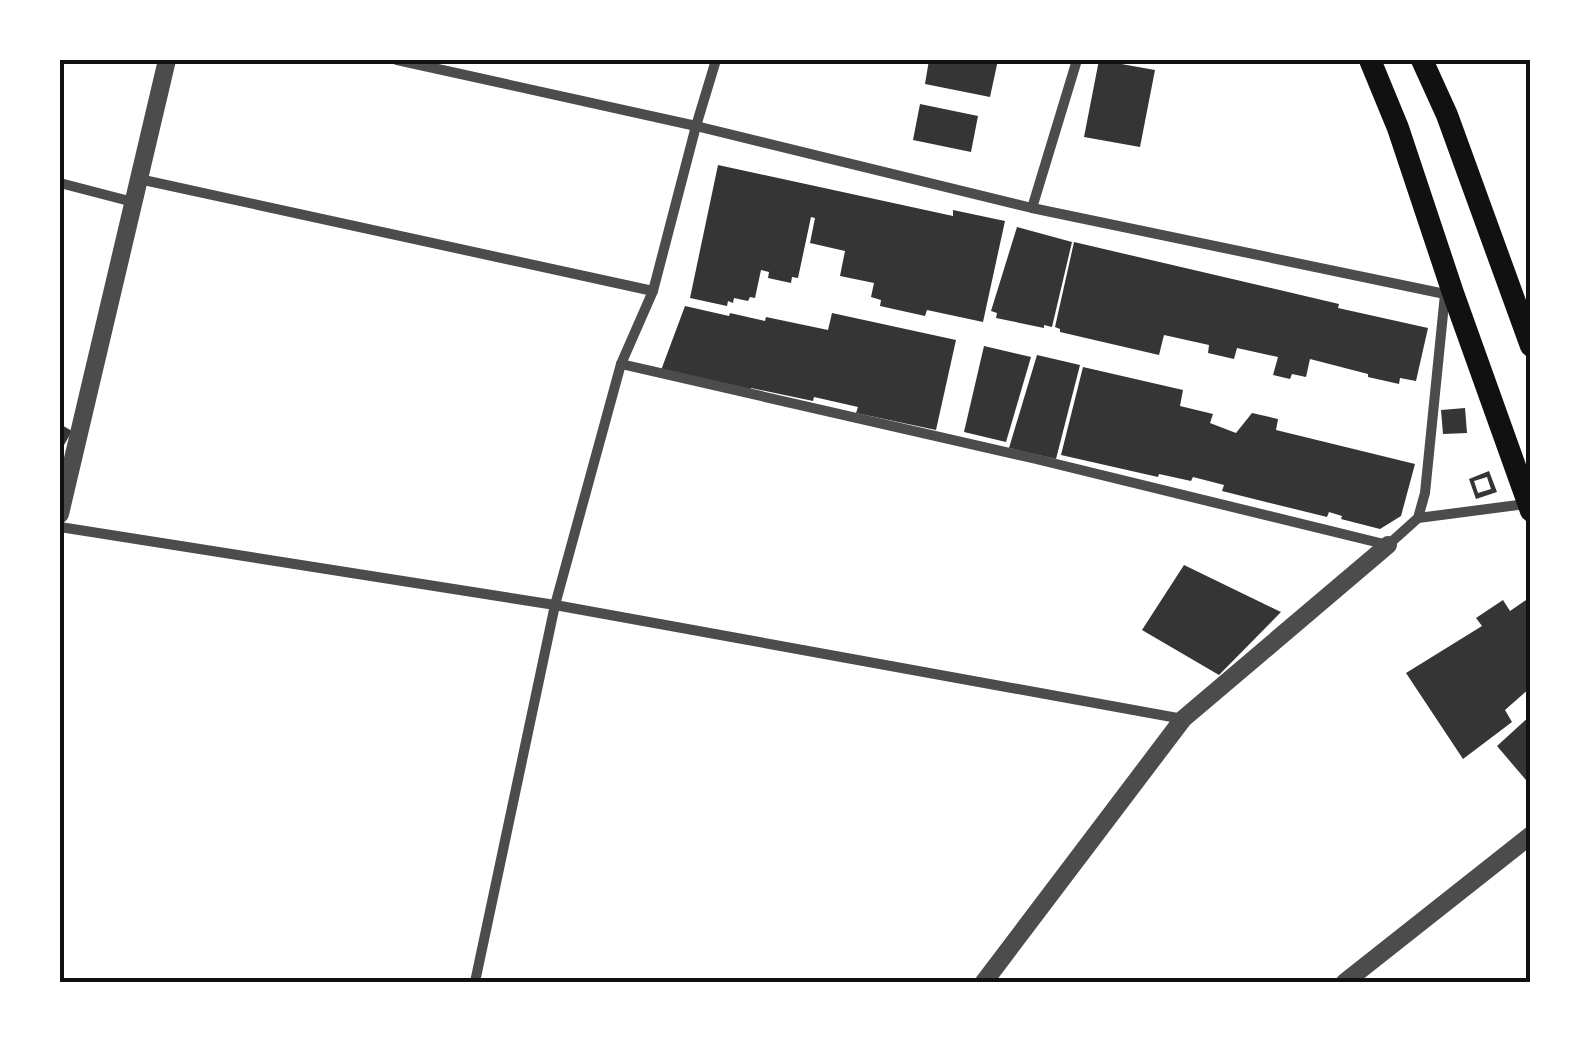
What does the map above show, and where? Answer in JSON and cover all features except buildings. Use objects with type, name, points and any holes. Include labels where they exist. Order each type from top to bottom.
[{"type":"main road","points":[[1370,60],[1398,128],[1449,293],[1529,508]]},
{"type":"main road","points":[[1422,60],[1447,115],[1531,346]]},
{"type":"street","points":[[60,514],[167,60]]},
{"type":"street","points":[[397,60],[696,126],[1032,208],[1449,293],[1425,493],[1418,518],[1183,719],[984,982]]},
{"type":"street","points":[[475,982],[555,605],[621,364],[652,291],[716,60]]},
{"type":"street","points":[[1032,208],[1077,60]]},
{"type":"street","points":[[139,179],[652,291]]},
{"type":"street","points":[[60,183],[133,202]]},
{"type":"street","points":[[621,364],[1388,545]]},
{"type":"street","points":[[1418,518],[1529,508]]},
{"type":"street","points":[[60,527],[555,605],[1183,719]]},
{"type":"street","points":[[1345,982],[1531,834]]}]
